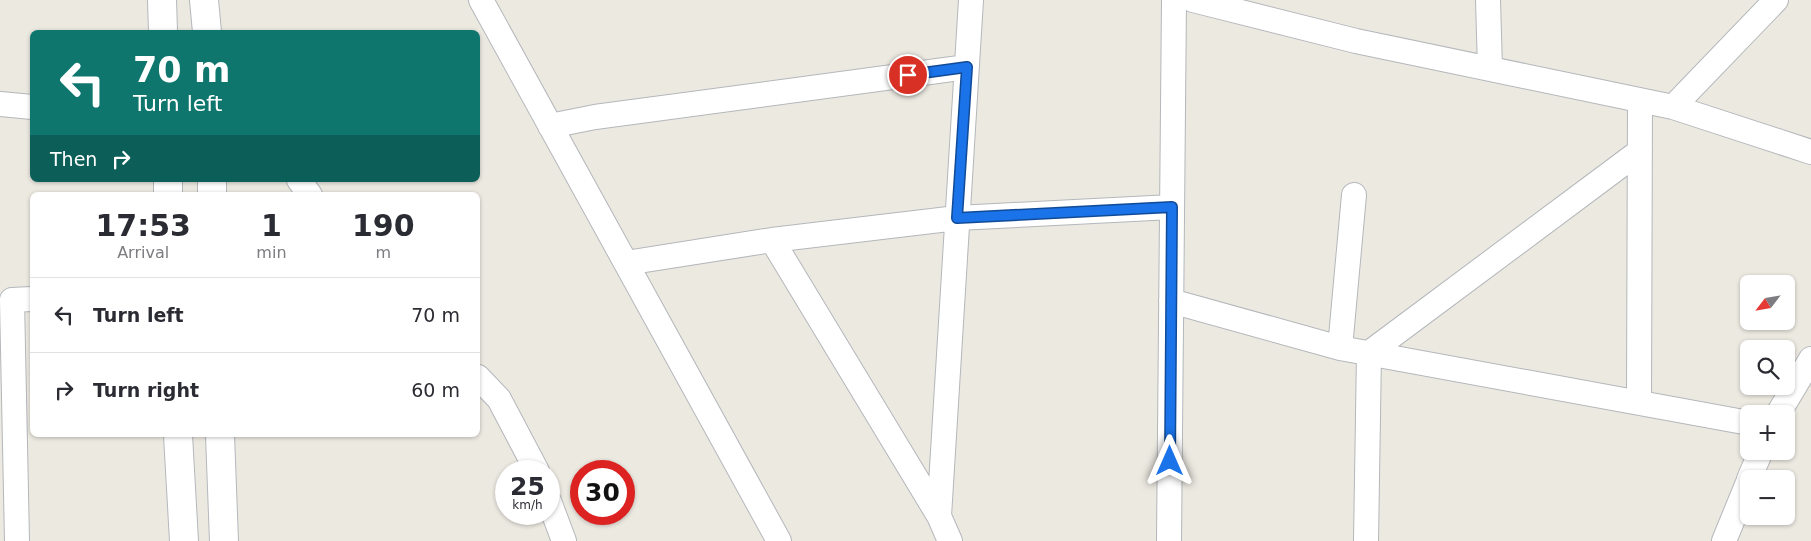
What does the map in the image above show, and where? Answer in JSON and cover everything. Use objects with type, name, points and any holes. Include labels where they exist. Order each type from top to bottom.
[{"type":"street","points":[[162,0],[163,30]]},
{"type":"street","points":[[204,0],[207,30]]},
{"type":"street","points":[[481,0],[780,541]]},
{"type":"street","points":[[939,516],[971,0]]},
{"type":"street","points":[[1169,541],[1174,0]]},
{"type":"street","points":[[1193,0],[1356,42],[1673,107],[1811,152]]},
{"type":"street","points":[[1488,0],[1490,69]]},
{"type":"street","points":[[1673,107],[1776,0]]},
{"type":"street","points":[[550,126],[604,116],[967,67]]},
{"type":"street","points":[[1639,402],[1640,101]]},
{"type":"street","points":[[0,104],[30,107]]},
{"type":"street","points":[[1369,354],[1640,151]]},
{"type":"street","points":[[1340,348],[1354,195]]},
{"type":"street","points":[[626,262],[772,240],[957,218],[1172,207]]},
{"type":"street","points":[[772,240],[939,516],[950,541]]},
{"type":"street","points":[[15,300],[7,372],[17,541]]},
{"type":"street","points":[[1171,301],[1340,348],[1740,421]]},
{"type":"street","points":[[1366,541],[1369,354]]},
{"type":"street","points":[[1783,405],[1811,359]]},
{"type":"street","points":[[480,379],[499,399],[532,460]]},
{"type":"street","points":[[178,437],[184,541]]},
{"type":"street","points":[[220,437],[224,541]]},
{"type":"street","points":[[1724,541],[1740,501]]},
{"type":"street","points":[[558,525],[564,541]]},
{"type":"route","points":[[908,75],[967,67],[957,218],[1172,207],[1170,461]]}]
